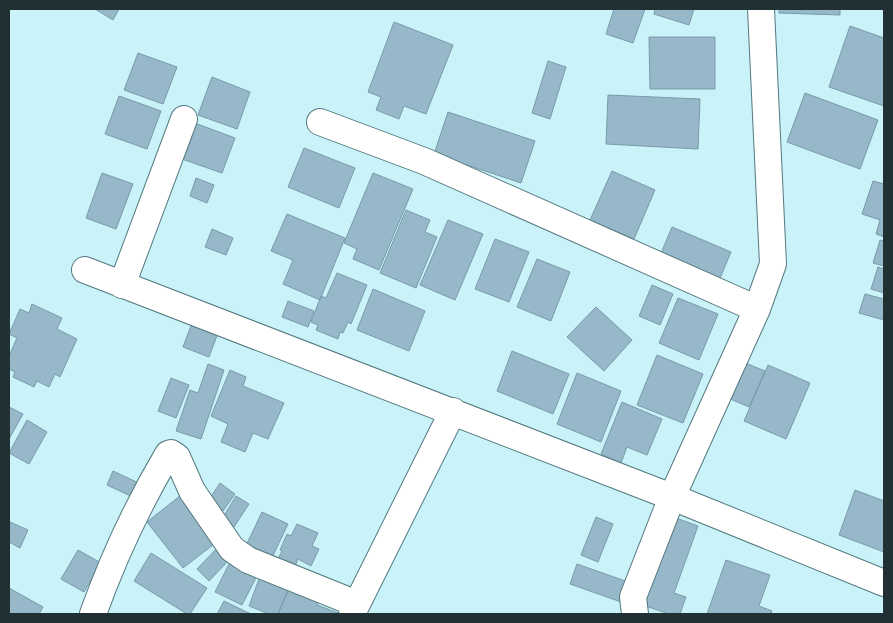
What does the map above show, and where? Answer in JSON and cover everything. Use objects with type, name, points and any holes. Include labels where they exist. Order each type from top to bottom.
[{"type":"street","points":[[638,613],[633,596],[672,496],[757,309],[773,264],[761,9]]},
{"type":"street","points":[[122,285],[184,119]]},
{"type":"street","points":[[320,122],[424,161],[757,309]]},
{"type":"street","points":[[85,270],[672,496],[884,583]]},
{"type":"street","points":[[93,614],[155,476],[168,454],[171,453],[176,457],[200,502],[232,549],[248,560],[355,609],[453,411]]},
{"type":"building","points":[[95,9],[119,9],[113,20]]},
{"type":"building","points":[[614,9],[645,9],[633,43],[606,34]]},
{"type":"building","points":[[655,9],[694,9],[689,25],[654,14]]},
{"type":"building","points":[[779,9],[840,9],[840,15],[779,13]]},
{"type":"building","points":[[394,22],[453,45],[426,114],[404,106],[399,119],[376,110],[381,97],[368,92]]},
{"type":"building","points":[[850,26],[884,38],[884,106],[829,87]]},
{"type":"building","points":[[649,37],[715,37],[715,89],[650,89]]},
{"type":"building","points":[[138,53],[177,67],[163,104],[124,90]]},
{"type":"building","points":[[548,61],[566,67],[550,119],[532,113]]},
{"type":"building","points":[[212,77],[250,92],[237,129],[198,115]]},
{"type":"building","points":[[805,93],[878,120],[860,169],[787,142]]},
{"type":"building","points":[[608,95],[700,99],[698,149],[606,144]]},
{"type":"building","points":[[119,96],[161,111],[147,149],[105,134]]},
{"type":"building","points":[[448,112],[535,141],[521,183],[434,154]]},
{"type":"building","points":[[192,122],[235,138],[222,173],[179,158]]},
{"type":"building","points":[[304,148],[355,168],[339,208],[288,187]]},
{"type":"building","points":[[612,171],[655,190],[634,239],[590,220]]},
{"type":"building","points":[[102,173],[133,184],[116,229],[86,218]]},
{"type":"building","points":[[373,173],[413,189],[379,270],[353,259],[357,249],[344,243]]},
{"type":"building","points":[[196,178],[214,185],[207,203],[190,196]]},
{"type":"building","points":[[873,181],[884,184],[884,237],[876,234],[880,220],[862,214]]},
{"type":"building","points":[[406,210],[430,220],[425,232],[437,237],[416,288],[380,273]]},
{"type":"building","points":[[287,214],[345,238],[320,300],[283,284],[293,260],[271,251]]},
{"type":"building","points":[[448,220],[483,234],[455,300],[420,285]]},
{"type":"building","points":[[672,227],[731,252],[718,283],[659,258]]},
{"type":"building","points":[[212,229],[233,238],[226,255],[205,247]]},
{"type":"building","points":[[495,239],[529,252],[509,302],[475,289]]},
{"type":"building","points":[[880,240],[884,241],[884,266],[873,263]]},
{"type":"building","points":[[537,259],[570,272],[551,321],[517,307]]},
{"type":"building","points":[[878,267],[884,269],[884,293],[871,289]]},
{"type":"building","points":[[337,273],[367,285],[351,324],[348,322],[343,333],[340,332],[338,339],[316,330],[318,325],[311,322],[321,296],[326,298]]},
{"type":"building","points":[[652,285],[673,294],[660,325],[639,316]]},
{"type":"building","points":[[373,289],[425,311],[409,351],[357,330]]},
{"type":"building","points":[[865,294],[884,299],[884,320],[859,313]]},
{"type":"building","points":[[678,298],[718,314],[699,360],[659,343]]},
{"type":"building","points":[[288,301],[314,311],[308,327],[282,317]]},
{"type":"building","points":[[32,304],[62,318],[57,329],[77,339],[60,377],[55,374],[49,387],[37,381],[34,387],[13,377],[15,372],[9,369],[9,356],[17,338],[9,334],[20,309],[29,313]]},
{"type":"building","points":[[596,307],[632,340],[604,371],[567,337]]},
{"type":"building","points":[[192,323],[218,333],[209,357],[183,347]]},
{"type":"building","points":[[512,351],[569,374],[553,414],[497,391]]},
{"type":"building","points":[[657,355],[703,374],[683,423],[637,405]]},
{"type":"building","points":[[743,362],[765,371],[749,407],[728,398]]},
{"type":"building","points":[[208,364],[224,370],[201,439],[176,431],[190,390],[198,393]]},
{"type":"building","points":[[768,365],[810,383],[786,439],[744,421]]},
{"type":"building","points":[[230,370],[246,377],[243,386],[284,403],[268,439],[253,433],[245,452],[221,442],[228,424],[211,416]]},
{"type":"building","points":[[577,373],[621,391],[601,442],[557,424]]},
{"type":"building","points":[[171,378],[189,385],[176,418],[158,411]]},
{"type":"building","points":[[622,402],[662,419],[647,455],[627,447],[621,463],[601,454]]},
{"type":"building","points":[[9,407],[23,414],[9,439]]},
{"type":"building","points":[[27,420],[47,432],[29,464],[9,453]]},
{"type":"building","points":[[113,471],[143,485],[137,499],[107,485]]},
{"type":"building","points":[[220,483],[235,494],[223,511],[208,501]]},
{"type":"building","points":[[855,490],[884,501],[884,552],[839,535]]},
{"type":"building","points":[[181,495],[218,541],[183,568],[147,522]]},
{"type":"building","points":[[236,496],[249,504],[234,527],[222,519]]},
{"type":"building","points":[[262,512],[288,524],[268,566],[242,554]]},
{"type":"building","points":[[665,514],[698,526],[674,593],[686,597],[680,614],[669,614],[634,602]]},
{"type":"building","points":[[596,517],[613,524],[598,562],[581,555]]},
{"type":"building","points":[[10,522],[28,530],[20,548],[9,542]]},
{"type":"building","points":[[297,524],[318,533],[312,546],[319,549],[311,566],[298,559],[293,571],[276,563],[287,534],[291,536]]},
{"type":"building","points":[[219,546],[231,558],[209,581],[197,569]]},
{"type":"building","points":[[78,550],[101,563],[84,592],[61,579]]},
{"type":"building","points":[[151,553],[207,588],[190,614],[187,614],[134,581]]},
{"type":"building","points":[[232,558],[259,572],[242,605],[215,592]]},
{"type":"building","points":[[726,560],[770,575],[759,606],[772,611],[771,614],[707,614]]},
{"type":"building","points":[[577,564],[631,583],[624,603],[570,584]]},
{"type":"building","points":[[262,571],[291,583],[278,614],[269,614],[249,606]]},
{"type":"building","points":[[291,583],[321,594],[317,605],[338,613],[278,614]]},
{"type":"building","points":[[9,588],[43,607],[39,614],[9,614]]},
{"type":"building","points":[[224,601],[251,614],[217,614]]}]
